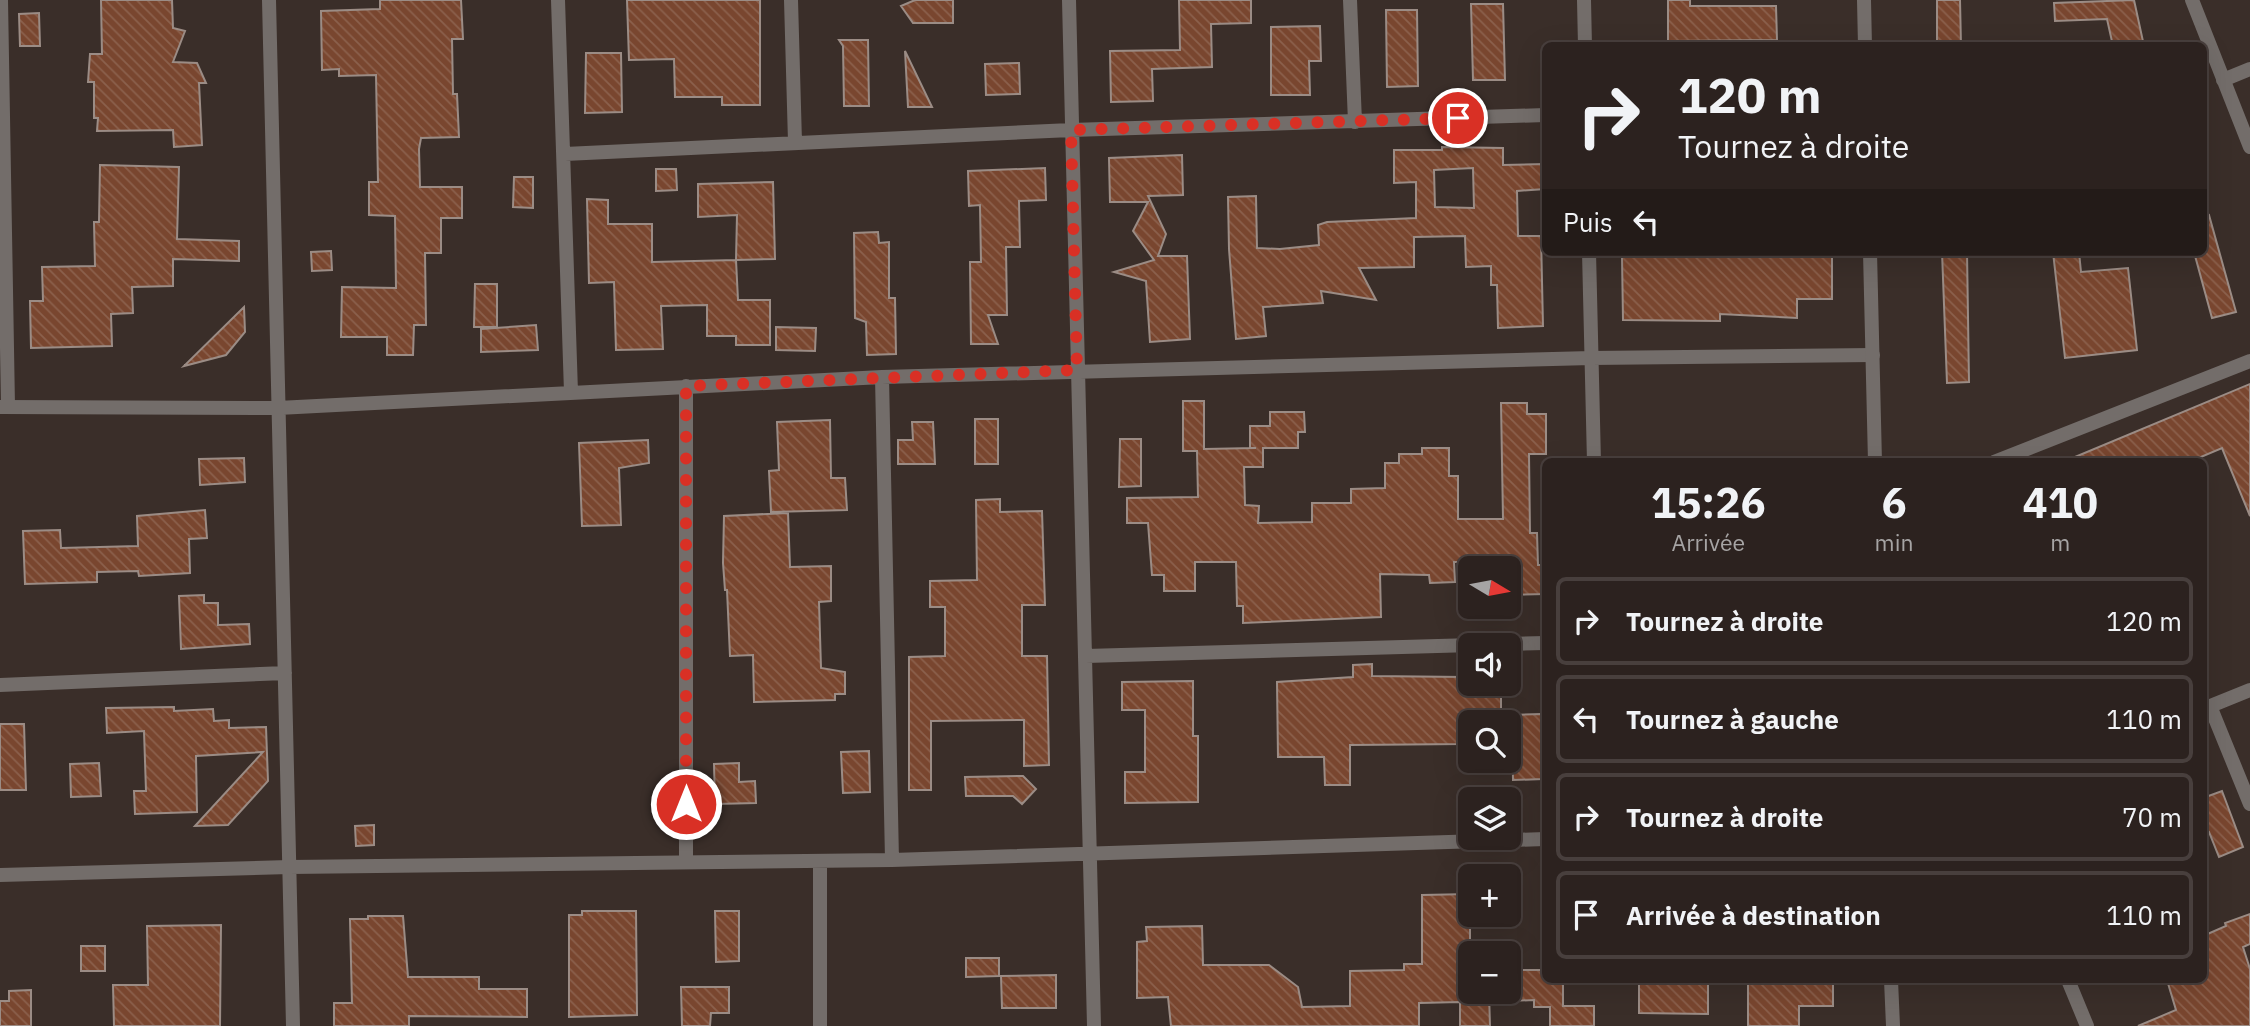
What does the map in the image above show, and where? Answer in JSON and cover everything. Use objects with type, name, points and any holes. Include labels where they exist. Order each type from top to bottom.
[{"type":"street","points":[[1,0],[4,406],[278,408],[686,386],[1077,370],[1591,358],[1873,355]]},
{"type":"street","points":[[269,0],[293,1026]]},
{"type":"street","points":[[558,0],[571,392]]},
{"type":"street","points":[[791,0],[795,142]]},
{"type":"street","points":[[1069,0],[1094,1026]]},
{"type":"street","points":[[1350,0],[1355,122]]},
{"type":"street","points":[[1584,0],[1585,42]]},
{"type":"street","points":[[1864,0],[1865,42]]},
{"type":"street","points":[[2192,0],[2250,147]]},
{"type":"street","points":[[2223,80],[2250,69]]},
{"type":"street","points":[[565,154],[1071,130],[1542,115]]},
{"type":"street","points":[[1589,256],[1594,458]]},
{"type":"street","points":[[1870,256],[1875,458]]},
{"type":"street","points":[[2004,458],[2250,361]]},
{"type":"street","points":[[882,377],[892,860]]},
{"type":"street","points":[[686,386],[686,860]]},
{"type":"street","points":[[1087,656],[1542,643]]},
{"type":"street","points":[[0,685],[285,673]]},
{"type":"street","points":[[2250,690],[2207,708],[2250,804]]},
{"type":"street","points":[[0,875],[289,866],[892,860],[1542,839]]},
{"type":"street","points":[[820,861],[820,1026]]},
{"type":"street","points":[[1891,983],[1892,1026]]},
{"type":"street","points":[[2069,983],[2087,1026]]},
{"type":"building","points":[[101,0],[172,0],[173,28],[185,31],[173,62],[197,63],[206,83],[199,83],[202,145],[174,147],[173,130],[97,131],[98,118],[94,118],[94,82],[88,82],[90,54],[102,54]]},
{"type":"building","points":[[380,0],[461,0],[463,39],[452,39],[453,94],[457,94],[459,137],[421,138],[419,149],[420,187],[462,187],[462,218],[441,218],[441,253],[425,253],[426,325],[414,325],[413,355],[387,355],[387,337],[341,337],[342,287],[396,288],[395,216],[369,215],[369,182],[378,182],[376,75],[339,76],[339,69],[322,70],[321,11],[380,9]]},
{"type":"building","points":[[627,0],[760,0],[760,105],[722,105],[722,97],[675,97],[674,59],[629,60]]},
{"type":"building","points":[[915,0],[953,0],[953,23],[913,23],[901,6]]},
{"type":"building","points":[[1179,0],[1251,0],[1251,23],[1211,24],[1212,67],[1152,69],[1153,101],[1111,102],[1110,51],[1180,50]]},
{"type":"building","points":[[1668,0],[1690,0],[1690,6],[1776,6],[1777,40],[1668,41]]},
{"type":"building","points":[[1937,0],[1960,0],[1961,42],[1937,42]]},
{"type":"building","points":[[2134,0],[2143,42],[2112,42],[2107,19],[2055,21],[2054,3]]},
{"type":"building","points":[[1471,4],[1503,4],[1505,80],[1473,80]]},
{"type":"building","points":[[1386,10],[1417,10],[1418,86],[1387,87]]},
{"type":"building","points":[[39,13],[40,46],[20,46],[19,14]]},
{"type":"building","points":[[1320,26],[1321,61],[1309,61],[1310,95],[1271,95],[1271,27]]},
{"type":"building","points":[[839,40],[868,40],[869,106],[844,106],[843,46]]},
{"type":"building","points":[[905,51],[932,107],[908,107]]},
{"type":"building","points":[[586,53],[621,53],[622,112],[585,113]]},
{"type":"building","points":[[1019,63],[1020,94],[986,95],[985,64]]},
{"type":"building","points":[[1442,147],[1503,148],[1503,165],[1542,164],[1542,189],[1517,191],[1518,236],[1541,236],[1543,326],[1498,328],[1497,285],[1491,285],[1491,266],[1466,267],[1465,236],[1414,237],[1414,267],[1359,268],[1376,300],[1321,291],[1323,303],[1263,307],[1266,336],[1236,339],[1228,197],[1256,196],[1257,248],[1280,249],[1319,245],[1318,225],[1327,222],[1416,218],[1416,182],[1394,183],[1394,150],[1442,150]],"holes":[[[1473,168],[1474,208],[1435,207],[1434,170]]]},
{"type":"building","points":[[1182,155],[1183,195],[1148,196],[1166,234],[1158,256],[1187,256],[1190,339],[1150,342],[1146,281],[1114,272],[1154,260],[1133,231],[1148,202],[1110,202],[1109,158]]},
{"type":"building","points":[[100,165],[179,167],[177,239],[239,241],[239,261],[173,259],[173,286],[132,287],[133,313],[111,314],[112,346],[31,348],[30,301],[43,301],[42,267],[95,266],[94,222],[99,222]]},
{"type":"building","points":[[1045,168],[1046,200],[1019,201],[1020,247],[1006,247],[1007,315],[988,315],[998,344],[971,344],[970,262],[981,262],[980,205],[969,206],[968,171]]},
{"type":"building","points":[[656,169],[676,169],[677,190],[656,191]]},
{"type":"building","points":[[514,177],[533,177],[533,208],[513,207]]},
{"type":"building","points":[[773,182],[775,259],[736,260],[737,215],[698,217],[698,184]]},
{"type":"building","points":[[587,199],[608,200],[608,224],[652,224],[652,262],[736,260],[738,300],[770,300],[770,345],[736,345],[736,336],[707,336],[707,305],[661,306],[663,349],[616,350],[614,282],[589,283]]},
{"type":"building","points":[[2207,215],[2236,312],[2212,318],[2195,256],[2207,256]]},
{"type":"building","points":[[878,232],[879,243],[889,242],[889,298],[895,298],[896,354],[867,355],[866,322],[855,318],[854,233]]},
{"type":"building","points":[[331,251],[332,270],[312,271],[311,252]]},
{"type":"building","points":[[1832,256],[1832,299],[1797,299],[1797,318],[1720,314],[1720,321],[1623,320],[1622,257]]},
{"type":"building","points":[[1942,256],[1967,256],[1969,382],[1947,383]]},
{"type":"building","points":[[2053,256],[2079,256],[2081,272],[2128,268],[2137,350],[2065,358]]},
{"type":"building","points":[[475,284],[497,284],[497,327],[474,327]]},
{"type":"building","points":[[244,307],[245,332],[226,355],[184,366]]},
{"type":"building","points":[[536,325],[538,350],[481,352],[481,329]]},
{"type":"building","points":[[776,327],[816,328],[815,351],[776,350]]},
{"type":"building","points":[[2250,384],[2250,516],[2222,448],[2198,458],[2073,458]]},
{"type":"building","points":[[1183,401],[1204,401],[1204,449],[1256,448],[1250,448],[1250,426],[1270,426],[1270,412],[1304,412],[1305,432],[1298,432],[1298,448],[1263,448],[1263,467],[1244,467],[1245,505],[1259,506],[1258,523],[1312,522],[1312,503],[1351,503],[1351,489],[1385,488],[1385,463],[1399,463],[1399,454],[1422,454],[1422,448],[1449,448],[1449,476],[1458,476],[1458,519],[1503,519],[1501,403],[1527,403],[1527,414],[1546,414],[1546,454],[1529,454],[1530,533],[1537,533],[1538,565],[1542,565],[1542,594],[1521,595],[1521,556],[1458,556],[1458,562],[1454,562],[1455,582],[1430,583],[1429,575],[1380,574],[1381,617],[1243,623],[1243,606],[1237,606],[1236,562],[1195,562],[1195,591],[1164,591],[1164,575],[1152,575],[1148,523],[1127,523],[1127,498],[1198,497],[1197,451],[1183,451]]},
{"type":"building","points":[[975,419],[998,419],[998,464],[975,464]]},
{"type":"building","points":[[830,420],[831,478],[845,478],[847,510],[771,512],[769,471],[779,470],[777,422]]},
{"type":"building","points":[[912,422],[933,422],[935,464],[898,464],[898,440],[913,440]]},
{"type":"building","points":[[1120,439],[1141,439],[1141,486],[1119,487]]},
{"type":"building","points":[[648,440],[649,463],[619,468],[621,525],[582,526],[579,443]]},
{"type":"building","points":[[244,458],[245,482],[200,485],[199,459]]},
{"type":"building","points":[[1000,499],[1000,512],[1042,511],[1045,605],[1022,605],[1022,656],[1047,656],[1049,765],[1024,766],[1024,720],[931,721],[931,790],[909,790],[909,657],[945,656],[945,607],[930,607],[930,581],[977,580],[976,500]]},
{"type":"building","points":[[205,510],[207,538],[189,539],[190,573],[139,576],[138,571],[97,572],[97,582],[25,584],[23,531],[60,530],[61,548],[138,546],[137,516]]},
{"type":"building","points":[[788,513],[790,567],[831,566],[831,601],[819,602],[821,668],[845,672],[845,694],[835,694],[835,700],[754,702],[753,655],[730,656],[723,563],[724,516]]},
{"type":"building","points":[[204,595],[204,603],[218,603],[218,625],[249,624],[250,644],[181,649],[179,596]]},
{"type":"building","points":[[1372,664],[1372,676],[1458,677],[1458,696],[1501,696],[1501,710],[1458,710],[1458,744],[1350,745],[1350,785],[1325,785],[1324,757],[1278,757],[1277,682],[1353,677],[1353,665]]},
{"type":"building","points":[[1193,681],[1193,736],[1198,736],[1198,802],[1125,803],[1125,772],[1145,772],[1145,710],[1122,710],[1122,682]]},
{"type":"building","points":[[174,707],[174,711],[213,709],[214,721],[229,720],[229,728],[266,727],[268,781],[228,825],[195,826],[263,752],[196,756],[197,812],[135,814],[134,791],[146,791],[144,731],[107,733],[106,708]]},
{"type":"building","points":[[1541,714],[1542,779],[1513,780],[1513,773],[1521,773],[1521,715]]},
{"type":"building","points":[[0,724],[24,724],[26,790],[0,790]]},
{"type":"building","points":[[869,751],[870,792],[843,793],[841,752]]},
{"type":"building","points":[[99,763],[101,796],[71,797],[70,764]]},
{"type":"building","points":[[739,763],[739,782],[755,781],[756,803],[715,804],[714,764]]},
{"type":"building","points":[[1023,776],[1036,789],[1022,804],[1013,796],[966,796],[965,777]]},
{"type":"building","points":[[2222,791],[2243,847],[2219,857],[2207,833],[2207,797]]},
{"type":"building","points":[[374,825],[374,845],[356,846],[355,826]]},
{"type":"building","points":[[1458,894],[1458,927],[1470,927],[1470,941],[1458,941],[1458,1002],[1419,1003],[1419,1026],[1171,1026],[1168,997],[1137,998],[1137,942],[1147,941],[1146,927],[1202,926],[1203,965],[1269,965],[1298,987],[1302,1007],[1350,1006],[1350,971],[1404,970],[1404,964],[1422,964],[1422,895]]},
{"type":"building","points":[[582,911],[636,911],[637,1015],[569,1017],[569,915],[582,915]]},
{"type":"building","points":[[715,911],[739,911],[739,961],[716,962]]},
{"type":"building","points":[[2250,914],[2250,944],[2243,947],[2250,969],[2250,1026],[2138,1026],[2176,1010],[2168,983],[2207,983],[2207,934],[2226,926],[2225,923]]},
{"type":"building","points":[[368,916],[403,916],[408,977],[479,977],[479,989],[527,989],[527,1017],[409,1016],[409,1026],[334,1026],[334,1003],[352,1003],[350,919],[368,919]]},
{"type":"building","points":[[221,925],[220,1026],[114,1026],[113,985],[148,985],[147,926]]},
{"type":"building","points":[[81,946],[105,946],[105,971],[81,971]]},
{"type":"building","points":[[966,958],[999,958],[999,976],[966,977]]},
{"type":"building","points":[[1521,970],[1542,970],[1542,983],[1563,983],[1563,1006],[1594,1006],[1594,1026],[1550,1026],[1550,1007],[1534,1007],[1534,1000],[1521,1000]]},
{"type":"building","points":[[1056,975],[1056,1008],[1002,1008],[1001,976]]},
{"type":"building","points":[[1639,983],[1708,983],[1708,1014],[1639,1013]]},
{"type":"building","points":[[1748,983],[1833,983],[1833,1006],[1799,1006],[1799,1026],[1748,1026]]},
{"type":"building","points":[[681,987],[729,987],[729,1013],[711,1013],[710,1026],[682,1026]]},
{"type":"building","points":[[31,990],[31,1026],[0,1026],[0,1001],[9,1001],[9,991]]},
{"type":"building","points":[[1460,1004],[1489,1004],[1490,1026],[1460,1026]]},
{"type":"route","points":[[686,804],[686,386],[1077,370],[1071,130],[1458,118]]}]
